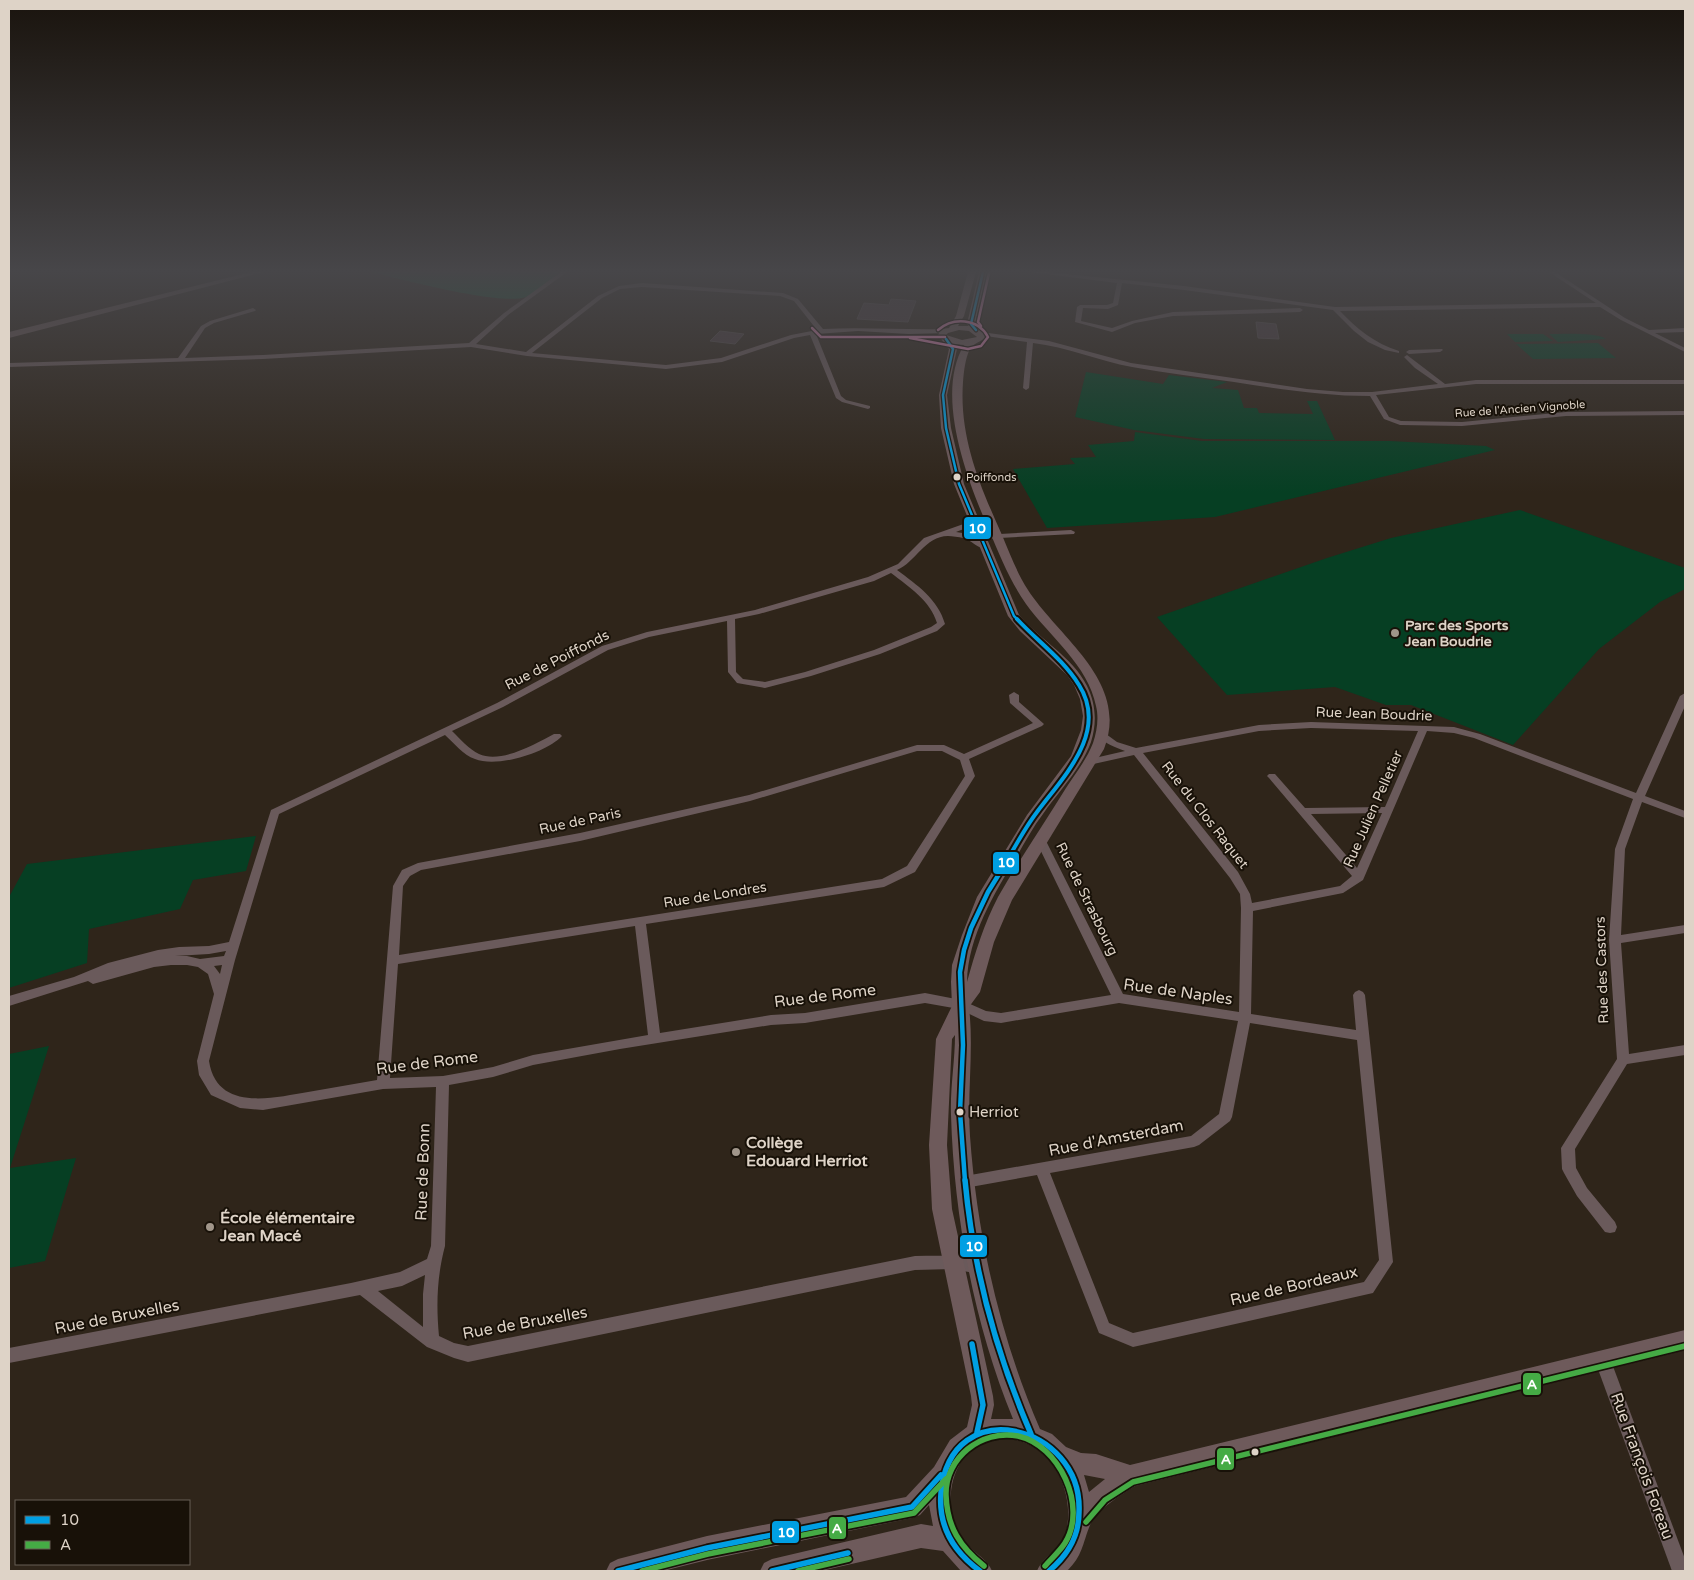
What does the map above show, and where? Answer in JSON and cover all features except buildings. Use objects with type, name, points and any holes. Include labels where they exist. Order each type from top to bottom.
[{"type":"main road","points":[[952,346],[953,349],[944,395],[946,428],[959,484],[1014,616],[1019,624],[1064,664],[1082,685],[1089,708],[1089,728],[1082,747],[1035,814],[986,895],[972,929],[959,972],[963,1043],[960,1111],[965,1182],[979,1267],[999,1349],[1010,1385],[1031,1434]]},
{"type":"main road","points":[[970,346],[962,357],[956,395],[960,433],[973,484],[1023,591],[1095,683],[1104,709],[1103,736],[1042,841],[1005,899],[986,942],[972,992],[961,1005],[944,1040],[938,1145],[942,1209],[982,1396],[983,1405],[977,1432]]},
{"type":"main road","points":[[1081,1518],[1101,1495],[1130,1476],[1517,1383],[1685,1340]]},
{"type":"main road","points":[[618,1571],[707,1548],[912,1507],[941,1475],[949,1457],[961,1442],[977,1432],[994,1427],[1013,1428],[1031,1434],[1052,1447],[1069,1468],[1079,1492],[1081,1518],[1075,1542],[1062,1563],[1049,1571]]},
{"type":"main road","points":[[1058,1454],[1072,1462],[1096,1465],[1130,1476]]},
{"type":"main road","points":[[941,1475],[939,1504],[941,1518],[949,1540],[963,1558],[980,1571]]},
{"type":"main road","points":[[772,1571],[921,1536],[949,1540]]},
{"type":"street","points":[[180,360],[190,346]]},
{"type":"street","points":[[9,365],[180,360],[457,346]]},
{"type":"street","points":[[476,346],[527,354],[639,365],[685,366],[722,360],[764,346]]},
{"type":"street","points":[[527,354],[538,346]]},
{"type":"street","points":[[817,346],[838,397],[844,401],[868,407]]},
{"type":"street","points":[[1026,388],[1030,346]]},
{"type":"street","points":[[1059,346],[1131,365],[1307,391],[1343,394],[1372,394],[1476,382],[1682,382],[1685,387]]},
{"type":"street","points":[[1378,346],[1408,354],[1440,350]]},
{"type":"street","points":[[1408,354],[1417,367],[1443,385]]},
{"type":"street","name":"Rue de l'Ancien Vignoble","points":[[1372,394],[1386,418],[1400,423],[1462,424],[1566,414],[1685,413]]},
{"type":"street","name":"Rue de Poiffonds","points":[[275,812],[500,705],[605,648],[648,635],[731,618],[794,602],[893,571],[901,566],[927,540],[944,533],[980,535],[1071,532]]},
{"type":"street","points":[[944,533],[966,536],[980,535]]},
{"type":"street","points":[[731,618],[732,672],[740,681],[765,685],[816,671],[877,652],[934,630],[941,624],[940,615],[922,593],[893,571]]},
{"type":"street","points":[[964,758],[1039,724],[1016,703],[1014,695]]},
{"type":"street","name":"Rue des Castors","points":[[1622,1060],[1615,940],[1620,850],[1639,798],[1685,696]]},
{"type":"street","name":"Rue Jean Boudrie","points":[[1089,762],[1260,728],[1311,725],[1454,730],[1477,736],[1685,814]]},
{"type":"street","name":"Rue Julien Pelletier","points":[[1247,908],[1343,889],[1360,877],[1424,728]]},
{"type":"street","points":[[446,731],[478,758],[497,759],[527,752],[558,736]]},
{"type":"street","points":[[1103,736],[1114,744],[1136,752]]},
{"type":"street","name":"Rue de Paris","points":[[383,1084],[398,886],[406,873],[418,867],[580,837],[750,798],[917,748],[944,748],[964,758]]},
{"type":"street","name":"Rue du Clos Raquet","points":[[1136,752],[1234,875],[1245,894],[1247,908],[1245,1018]]},
{"type":"street","name":"Rue de Londres","points":[[392,960],[884,883],[912,869],[970,776],[964,758]]},
{"type":"street","points":[[1272,776],[1360,877]]},
{"type":"street","points":[[1302,811],[1388,810]]},
{"type":"street","name":"Rue de Rome","points":[[275,812],[229,960],[203,1061],[206,1075],[216,1091],[240,1103],[263,1105],[383,1084],[443,1081],[493,1072],[533,1060],[655,1038],[771,1020],[805,1018],[925,998],[961,1005]]},
{"type":"street","name":"Rue de Strasbourg","points":[[1042,841],[1120,998]]},
{"type":"street","points":[[640,922],[655,1038]]},
{"type":"street","points":[[1615,940],[1685,929]]},
{"type":"street","points":[[9,1002],[77,981],[108,967],[158,954],[210,950],[234,945]]},
{"type":"street","points":[[77,981],[94,979],[154,963],[189,960],[202,963],[229,960]]},
{"type":"street","points":[[202,963],[213,972],[220,993]]},
{"type":"street","name":"Rue de Bordeaux","points":[[1042,1170],[1104,1328],[1133,1340],[1368,1288],[1386,1262],[1359,995]]},
{"type":"street","name":"Rue de Naples","points":[[961,1005],[984,1016],[1001,1018],[1120,998],[1364,1036]]},
{"type":"street","name":"Rue d'Amsterdam","points":[[965,1182],[1042,1170],[1194,1141],[1225,1117],[1245,1018]]},
{"type":"street","points":[[1610,1226],[1582,1192],[1568,1169],[1568,1148],[1622,1060],[1685,1050]]},
{"type":"street","name":"Rue de Bonn","points":[[432,1342],[428,1306],[432,1264],[438,1246],[443,1081]]},
{"type":"street","name":"Rue de Bruxelles","points":[[9,1356],[362,1288],[432,1342],[455,1353],[468,1354],[915,1263],[952,1262],[979,1267]]},
{"type":"street","points":[[362,1288],[402,1278],[432,1264]]},
{"type":"street","name":"Rue François Foreau","points":[[1603,1361],[1681,1571]]},
{"type":"green space","points":[[1518,346],[1601,346],[1616,358],[1533,359]]},
{"type":"green space","points":[[1086,372],[1163,384],[1169,375],[1227,382],[1212,388],[1238,390],[1244,408],[1257,408],[1259,413],[1313,414],[1307,401],[1317,401],[1335,440],[1204,439],[1134,430],[1075,417]]},
{"type":"green space","points":[[1135,432],[1202,441],[1390,441],[1486,446],[1495,450],[1215,517],[1047,528],[1013,469],[1075,464],[1070,458],[1096,457],[1088,445],[1134,441]]},
{"type":"green space","name":"Parc des Sports Jean Boudrie","points":[[1520,510],[1685,568],[1685,589],[1660,602],[1599,649],[1513,745],[1411,705],[1386,705],[1335,687],[1227,695],[1157,617],[1327,558],[1391,538]]},
{"type":"green space","points":[[256,836],[246,871],[193,880],[180,909],[89,929],[87,963],[9,988],[9,897],[27,864]]},
{"type":"green space","points":[[49,1046],[10,1168],[76,1158],[45,1261],[9,1268],[9,1054]]},
{"type":"transit line","name":"10","points":[[951,346],[953,349],[943,395],[946,428],[959,484],[1014,616],[1072,674],[1081,687],[1087,701],[1089,717],[1088,731],[1078,757],[1062,781],[1032,818],[988,892],[967,939],[960,972],[959,991],[963,1045],[960,1112],[962,1152],[972,1235],[980,1277],[1002,1359],[1015,1397],[1031,1434]]},
{"type":"transit line","points":[[951,346],[968,349],[981,346]]},
{"type":"transit line","name":"10","points":[[972,1344],[983,1405],[977,1432]]},
{"type":"transit line","name":"A","points":[[1086,1522],[1105,1500],[1133,1482],[1685,1346]]},
{"type":"transit line","name":"10","points":[[980,1571],[957,1550],[945,1528],[940,1498],[942,1482],[946,1468],[962,1443],[975,1435],[992,1430],[1009,1429],[1026,1433],[1041,1441],[1055,1452],[1075,1481],[1080,1509],[1077,1530],[1065,1556],[1049,1571]]},
{"type":"transit line","name":"A","points":[[984,1566],[966,1550],[954,1534],[946,1504],[946,1487],[949,1475],[962,1453],[966,1449],[992,1436],[1018,1436],[1041,1447],[1059,1466],[1071,1490],[1074,1516],[1066,1542],[1045,1566]]},
{"type":"transit line","name":"10","points":[[618,1571],[707,1548],[912,1507],[941,1475]]},
{"type":"transit line","name":"A","points":[[642,1571],[708,1554],[914,1513],[946,1479]]},
{"type":"transit line","name":"10","points":[[772,1571],[848,1553]]},
{"type":"transit line","name":"A","points":[[798,1571],[849,1559]]},
{"type":"place","name":"Poiffonds","points":[[957,477]]},
{"type":"place","name":"Parc des Sports Jean Boudrie","points":[[1395,633]]},
{"type":"place","name":"Herriot","points":[[960,1112]]},
{"type":"place","name":"Collège Edouard Herriot","points":[[736,1152]]},
{"type":"place","name":"École élémentaire Jean Macé","points":[[210,1227]]}]
